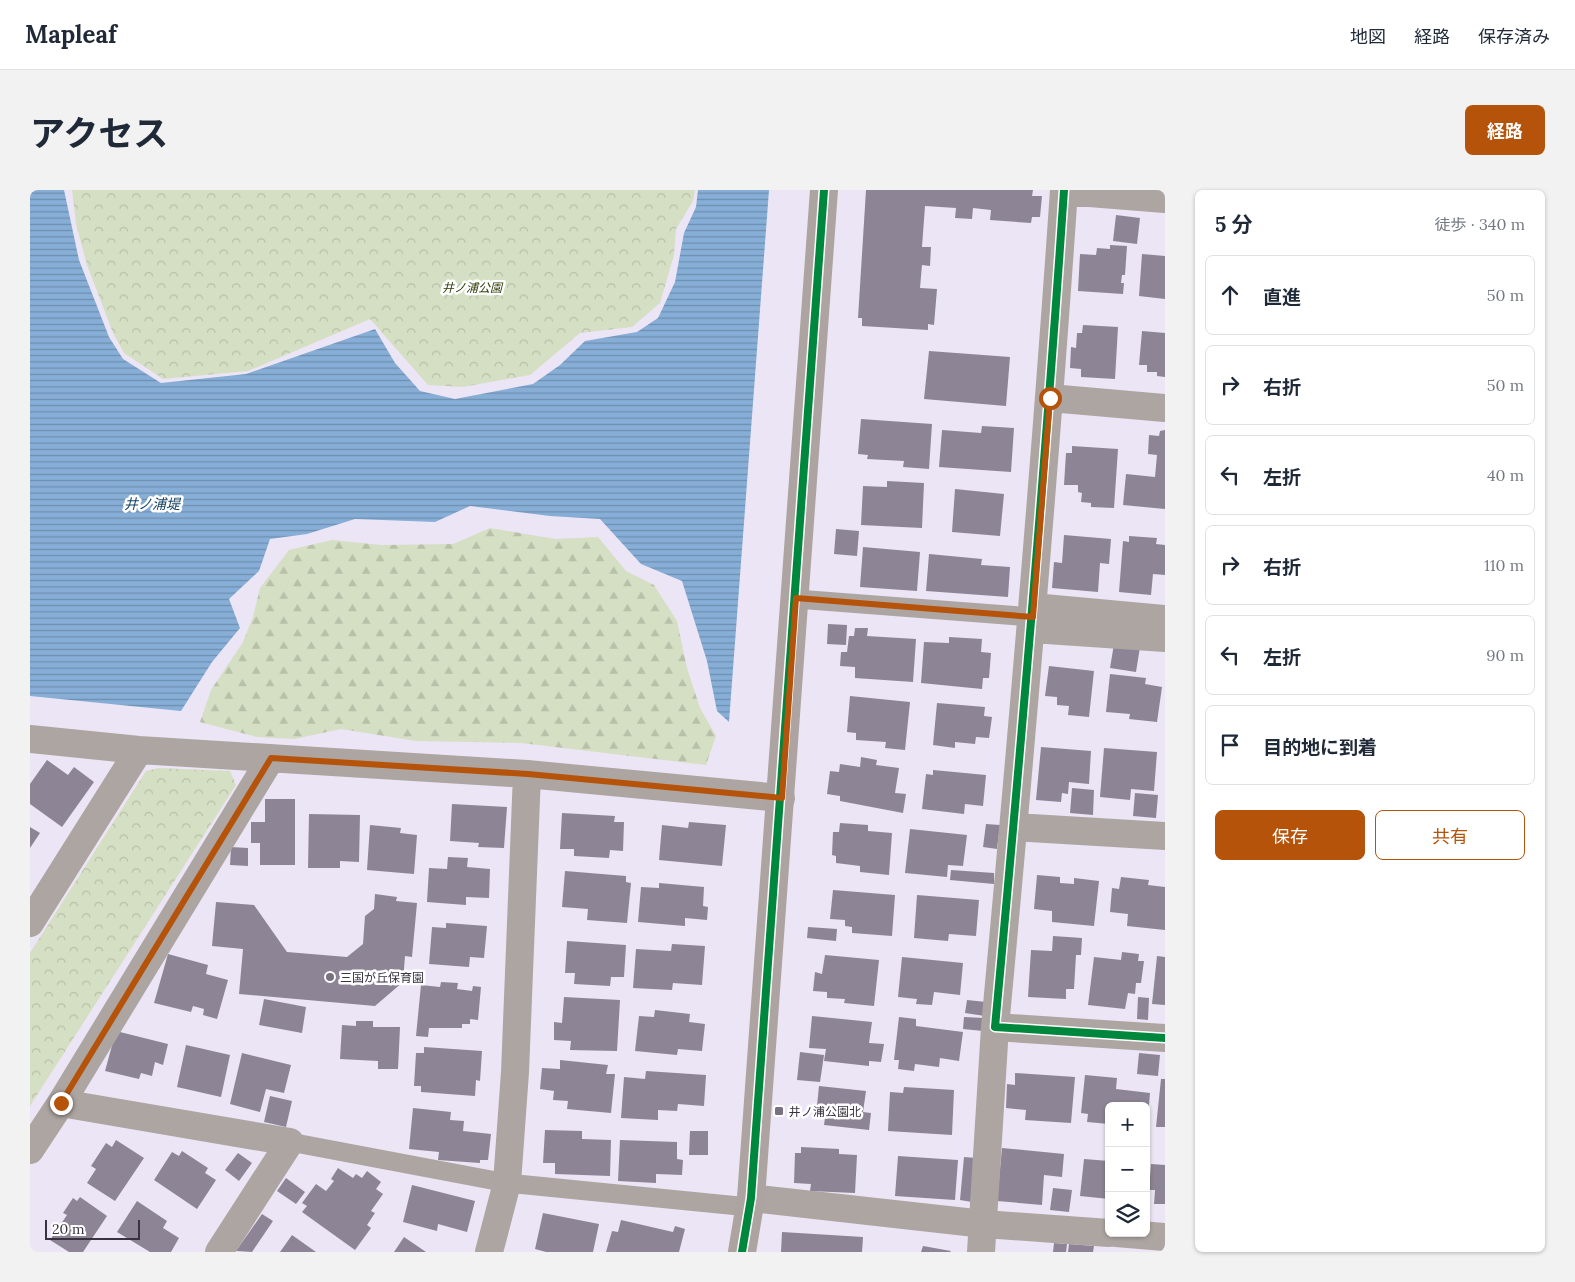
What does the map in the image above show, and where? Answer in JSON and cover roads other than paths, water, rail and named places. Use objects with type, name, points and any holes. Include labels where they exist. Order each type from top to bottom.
[{"type":"street","points":[[742,1252],[750,1203],[782,798],[824,190]]},
{"type":"street","points":[[981,1252],[995,1026],[1033,618],[1064,191],[1165,200]]},
{"type":"street","points":[[1050,398],[1165,408]]},
{"type":"street","points":[[1033,618],[1165,619]]},
{"type":"street","points":[[1033,618],[1165,638]]},
{"type":"street","points":[[30,739],[139,750],[528,774],[782,798]]},
{"type":"street","points":[[30,923],[139,750]]},
{"type":"street","points":[[30,1150],[61,1103],[271,758]]},
{"type":"street","points":[[489,1252],[507,1183],[515,1072],[528,774]]},
{"type":"street","points":[[1014,827],[1165,836]]},
{"type":"street","points":[[995,1026],[1165,1038]]},
{"type":"street","points":[[61,1103],[290,1142],[219,1252]]},
{"type":"street","points":[[750,1203],[1105,1233]]},
{"type":"street","points":[[1150,1235],[1165,1236]]},
{"type":"lane","points":[[796,604],[1033,618]]},
{"type":"lane","points":[[290,1142],[507,1183],[750,1203]]},
{"type":"water","name":"井ノ浦堤","points":[[30,190],[64,190],[79,260],[109,337],[123,359],[161,383],[246,374],[375,329],[395,363],[420,391],[455,399],[533,384],[560,365],[585,341],[637,332],[658,318],[675,282],[684,233],[696,207],[698,190],[769,190],[729,722],[717,711],[707,661],[682,581],[641,564],[600,519],[550,516],[470,506],[435,522],[355,519],[307,534],[270,539],[259,571],[229,599],[240,628],[212,662],[181,711],[30,696]]},
{"type":"place","name":"三国が丘保育園","points":[[330,977]]},
{"type":"place","name":"井ノ浦公園北","points":[[779,1111]]},
{"type":"park label","name":"井ノ浦公園","points":[[472,287]]}]
